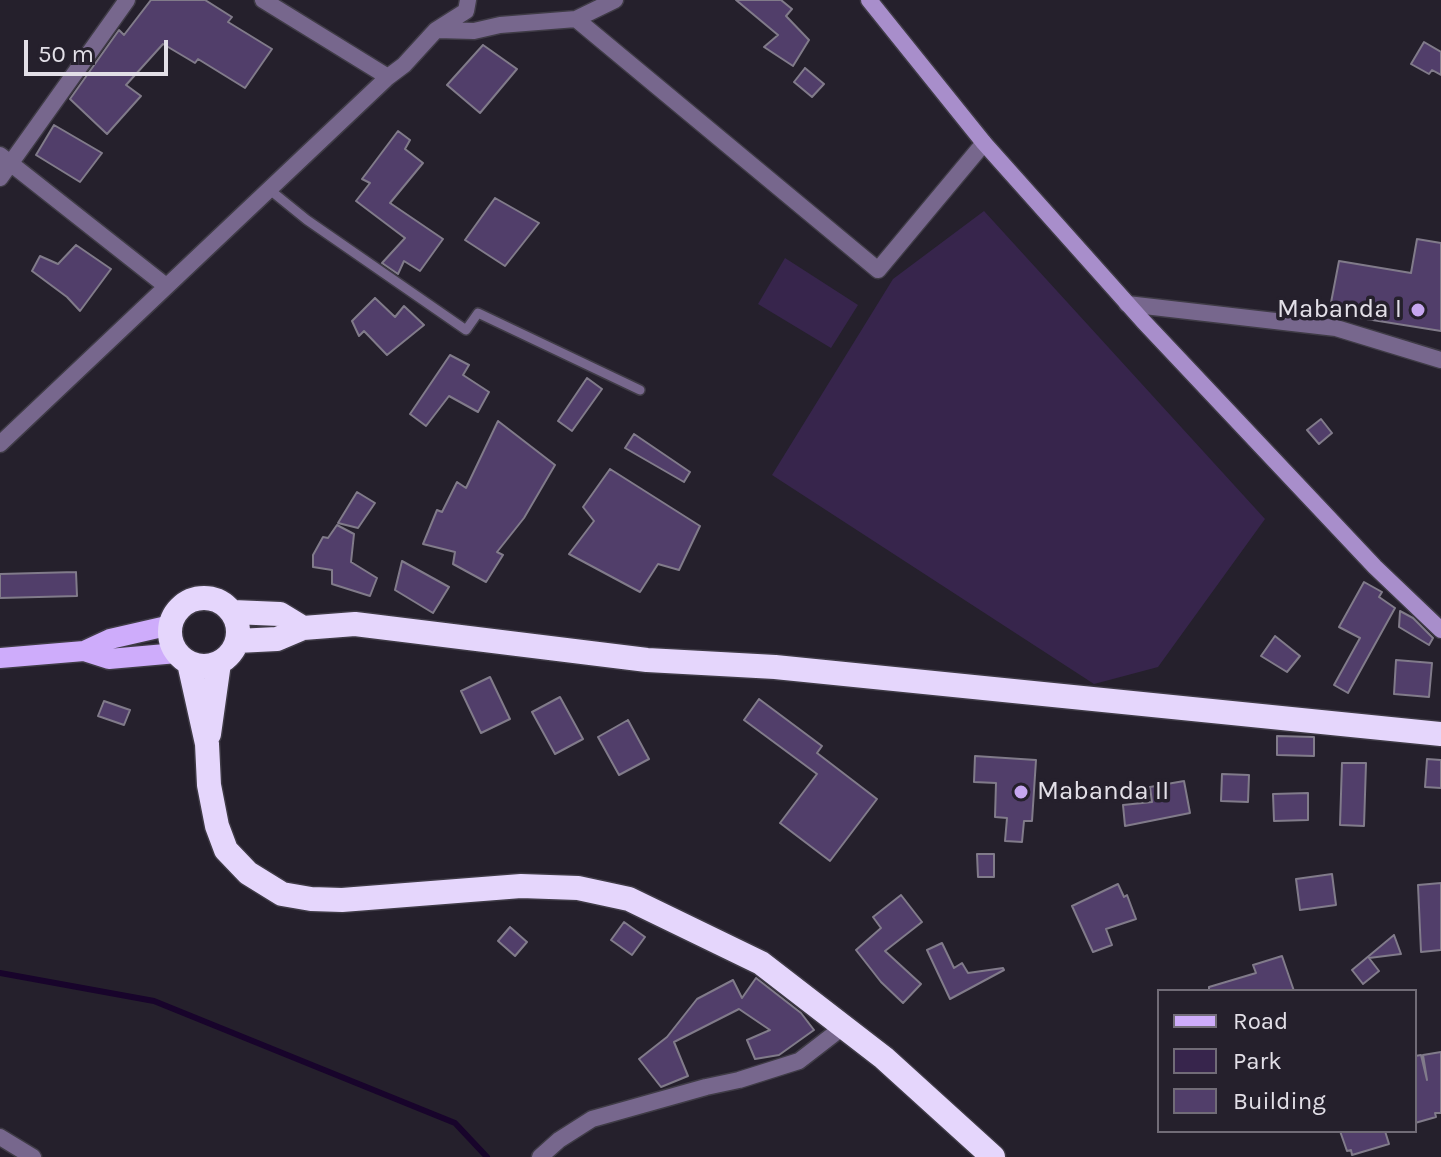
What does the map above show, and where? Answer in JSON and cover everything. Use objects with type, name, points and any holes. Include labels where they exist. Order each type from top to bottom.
[{"type":"highway","points":[[183,658],[201,666],[219,663],[229,656],[237,641],[238,626],[233,612],[225,604],[203,597],[182,605],[174,614],[171,625],[171,640],[183,658],[207,744]]},
{"type":"highway","points":[[233,612],[280,614],[303,628]]},
{"type":"highway","points":[[237,641],[277,639],[303,628],[355,624],[647,660],[775,667],[1441,734]]},
{"type":"highway","points":[[219,663],[207,744],[209,785],[217,826],[226,850],[248,873],[282,894],[311,899],[342,900],[521,886],[578,888],[629,899],[761,963],[884,1058],[993,1157]]},
{"type":"main road","points":[[869,0],[984,143],[1127,304],[1364,556],[1441,630]]},
{"type":"main road","points":[[0,658],[84,651],[110,639],[171,625]]},
{"type":"main road","points":[[84,651],[109,659],[183,658]]},
{"type":"street","points":[[127,0],[4,166],[166,286]]},
{"type":"street","points":[[263,0],[388,77]]},
{"type":"street","points":[[0,444],[404,65],[436,30],[466,11],[468,0]]},
{"type":"street","points":[[436,30],[474,31],[500,25],[576,19],[615,0]]},
{"type":"street","points":[[576,19],[878,270],[984,143]]},
{"type":"street","points":[[1127,304],[1336,328],[1441,360]]},
{"type":"street","points":[[540,1157],[559,1140],[592,1119],[799,1061],[843,1027]]},
{"type":"street","points":[[0,1137],[33,1157]]},
{"type":"lane","points":[[270,190],[307,220],[466,330],[478,313],[640,390]]},
{"type":"green space","points":[[984,211],[1265,519],[1158,667],[1094,684],[772,475],[893,279]]},
{"type":"green space","points":[[785,258],[858,305],[831,348],[758,304]]},
{"type":"building","points":[[151,0],[205,0],[232,17],[228,22],[272,49],[245,88],[198,59],[195,63],[163,44],[126,85],[141,96],[107,134],[70,99],[119,30],[124,35]]},
{"type":"building","points":[[736,0],[781,0],[792,9],[786,16],[809,40],[793,66],[764,47],[778,35]]},
{"type":"building","points":[[1424,42],[1441,52],[1441,75],[1432,70],[1429,74],[1411,64]]},
{"type":"building","points":[[483,45],[517,69],[480,113],[447,85]]},
{"type":"building","points":[[805,68],[824,84],[812,97],[794,82]]},
{"type":"building","points":[[54,125],[102,153],[80,182],[36,155]]},
{"type":"building","points":[[398,131],[410,140],[405,149],[423,163],[390,203],[443,239],[420,271],[404,261],[398,274],[382,263],[405,238],[356,201],[370,183],[362,179]]},
{"type":"building","points":[[495,198],[539,223],[505,266],[465,240]]},
{"type":"building","points":[[1417,239],[1441,243],[1441,331],[1329,313],[1339,261],[1411,273]]},
{"type":"building","points":[[76,245],[111,269],[80,311],[67,297],[32,271],[40,256],[58,264]]},
{"type":"building","points":[[375,298],[395,317],[404,306],[424,325],[387,355],[364,331],[359,336],[352,321]]},
{"type":"building","points":[[450,355],[469,365],[463,375],[489,392],[478,412],[449,396],[426,426],[410,414]]},
{"type":"building","points":[[587,378],[602,389],[572,431],[558,421]]},
{"type":"building","points":[[1321,419],[1332,433],[1319,444],[1307,430]]},
{"type":"building","points":[[498,421],[555,465],[524,518],[497,552],[503,555],[486,582],[453,564],[455,552],[423,544],[437,510],[442,512],[457,482],[466,488]]},
{"type":"building","points":[[634,434],[690,472],[684,482],[625,448]]},
{"type":"building","points":[[610,469],[700,526],[679,570],[658,564],[640,592],[569,554],[594,521],[583,507]]},
{"type":"building","points":[[357,492],[375,503],[358,528],[338,523]]},
{"type":"building","points":[[337,525],[354,534],[351,562],[377,578],[370,596],[332,584],[332,570],[313,567],[313,555],[323,537],[328,538]]},
{"type":"building","points":[[402,561],[449,587],[433,613],[395,590]]},
{"type":"building","points":[[76,572],[77,596],[0,598],[0,574]]},
{"type":"building","points":[[1364,582],[1382,592],[1379,597],[1395,608],[1348,693],[1334,685],[1360,638],[1339,627]]},
{"type":"building","points":[[1400,611],[1413,618],[1433,638],[1429,645],[1399,627]]},
{"type":"building","points":[[1275,636],[1300,656],[1287,672],[1261,656]]},
{"type":"building","points":[[1396,660],[1432,663],[1429,697],[1394,694]]},
{"type":"building","points":[[490,677],[510,719],[481,733],[461,691]]},
{"type":"building","points":[[560,697],[583,739],[555,754],[532,712]]},
{"type":"building","points":[[759,699],[822,746],[817,753],[877,799],[830,861],[780,823],[817,774],[744,720]]},
{"type":"building","points":[[104,701],[130,710],[124,725],[98,716]]},
{"type":"building","points":[[628,720],[649,759],[619,775],[598,737]]},
{"type":"building","points":[[1277,736],[1314,737],[1314,756],[1277,755]]},
{"type":"building","name":"Mabanda II","points":[[975,756],[1036,760],[1032,821],[1024,821],[1022,842],[1005,841],[1007,818],[995,817],[996,783],[974,782]]},
{"type":"building","points":[[1427,759],[1441,760],[1441,788],[1425,787]]},
{"type":"building","points":[[1342,763],[1366,763],[1364,826],[1340,825]]},
{"type":"building","points":[[1222,774],[1249,775],[1248,802],[1221,801]]},
{"type":"building","points":[[1184,781],[1190,813],[1125,826],[1123,805],[1152,802],[1150,787]]},
{"type":"building","points":[[1308,793],[1308,820],[1274,821],[1273,794]]},
{"type":"building","points":[[977,854],[994,854],[994,877],[978,877]]},
{"type":"building","points":[[1332,874],[1336,905],[1300,910],[1296,879]]},
{"type":"building","points":[[1441,883],[1441,950],[1421,952],[1418,885]]},
{"type":"building","points":[[1118,884],[1124,897],[1127,895],[1136,919],[1106,929],[1112,945],[1093,952],[1072,906]]},
{"type":"building","points":[[901,895],[922,922],[885,951],[921,984],[903,1003],[881,982],[856,950],[881,928],[873,917]]},
{"type":"building","points":[[624,922],[645,937],[632,955],[611,940]]},
{"type":"building","points":[[510,927],[527,942],[515,956],[498,941]]},
{"type":"building","points":[[1394,935],[1401,954],[1369,958],[1379,971],[1363,984],[1352,970]]},
{"type":"building","points":[[942,943],[954,968],[962,963],[968,973],[1004,970],[950,999],[927,950]]},
{"type":"building","points":[[1282,956],[1293,989],[1209,989],[1256,973],[1253,965]]},
{"type":"building","points":[[756,978],[801,1013],[814,1030],[779,1055],[755,1059],[747,1040],[770,1030],[739,1009],[674,1042],[688,1076],[661,1087],[639,1059],[667,1037],[697,999],[733,980],[742,998]]},
{"type":"building","points":[[1441,1052],[1441,1113],[1417,1122],[1417,1056],[1421,1055],[1427,1080],[1423,1055]]},
{"type":"building","points":[[1341,1133],[1386,1133],[1389,1144],[1352,1155],[1351,1150],[1347,1151]]},
{"type":"waterway","points":[[0,973],[154,1001],[455,1123],[487,1157]]},
{"type":"place","name":"Mabanda I","points":[[1418,310]]},
{"type":"place","name":"Mabanda II","points":[[1021,792]]}]
